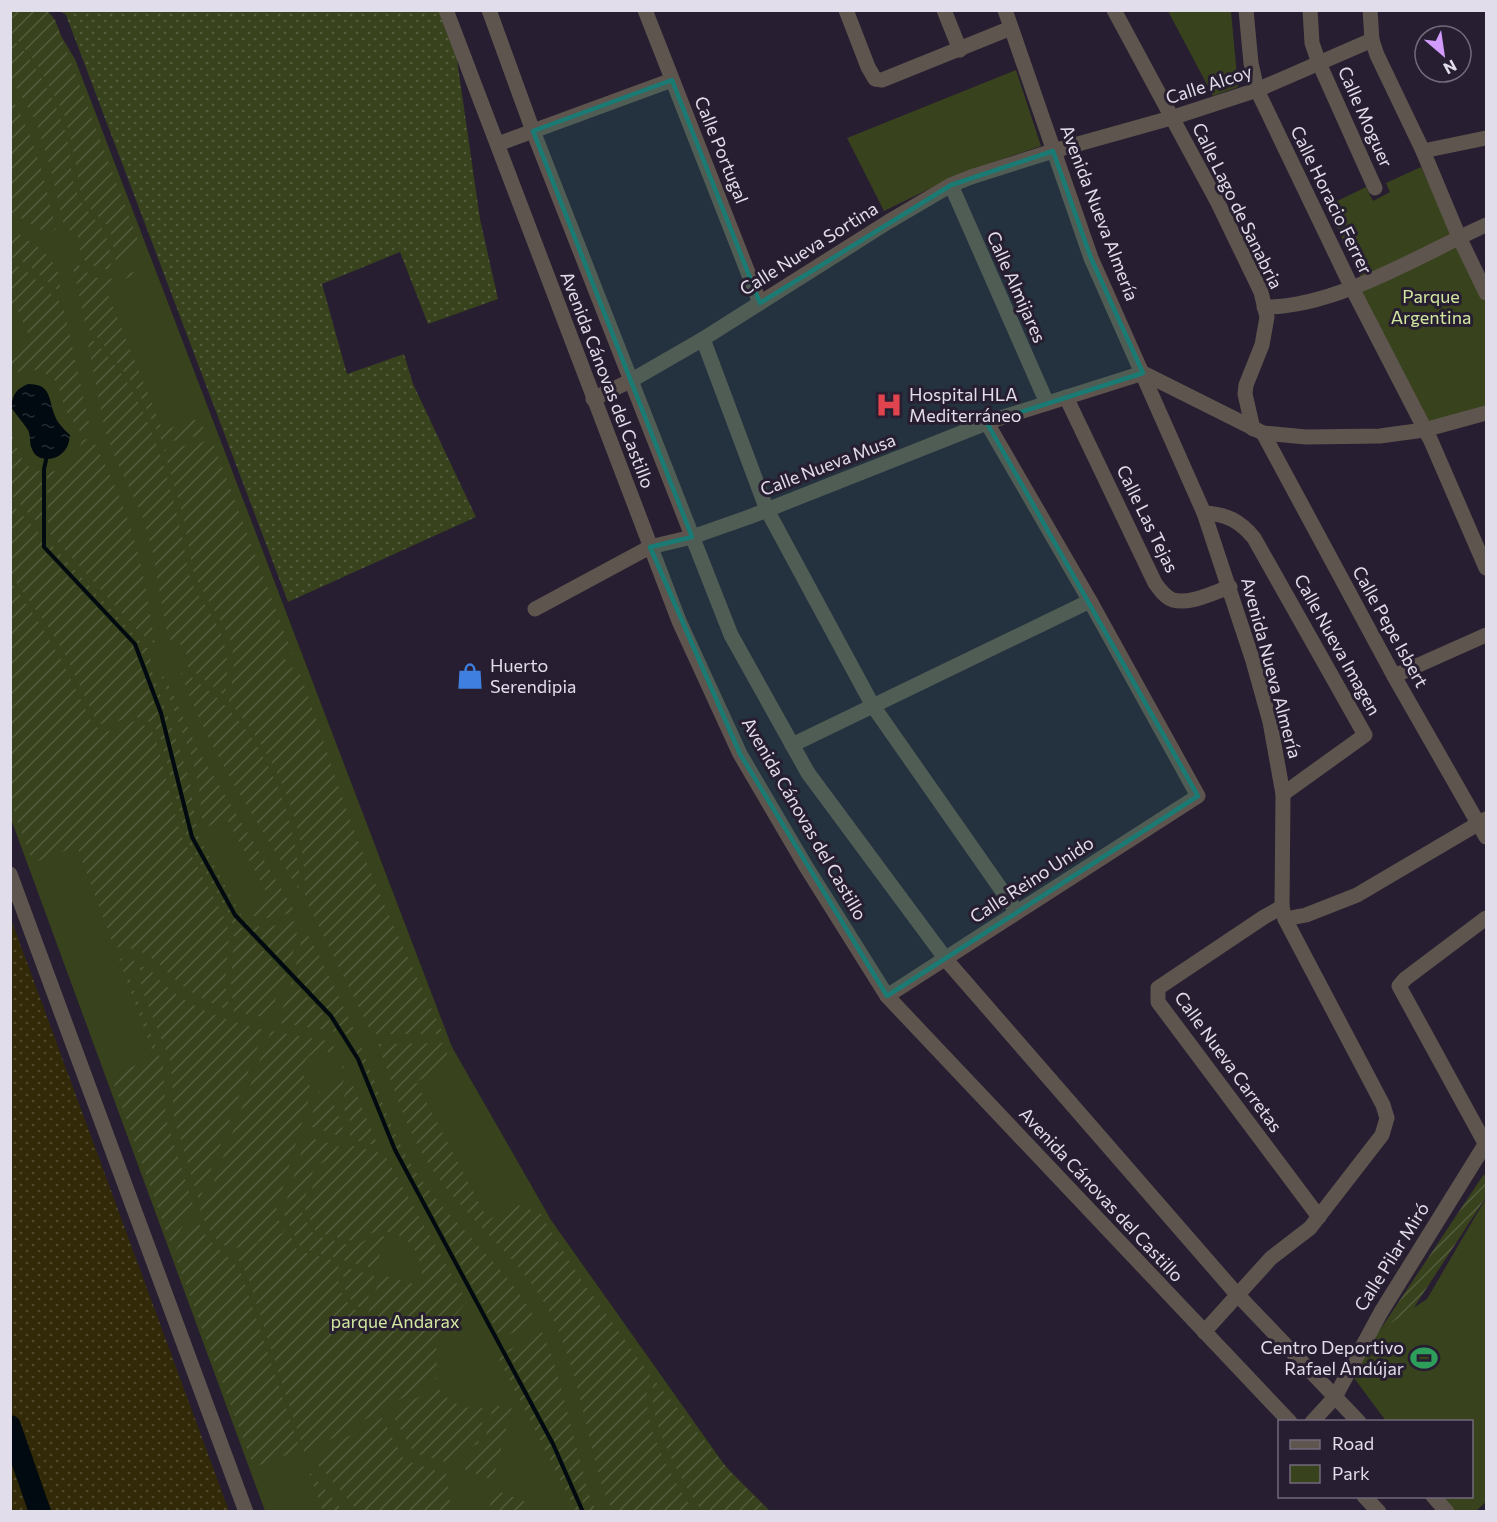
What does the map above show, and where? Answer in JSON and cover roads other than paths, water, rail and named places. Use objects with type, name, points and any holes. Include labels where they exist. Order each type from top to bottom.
[{"type":"street","name":"Avenida Cánovas del Castillo","points":[[446,10],[679,621],[740,754],[805,865],[887,996],[1288,1420]]},
{"type":"street","name":"Avenida Cánovas del Castillo","points":[[489,10],[533,131],[731,635],[808,774],[945,959],[1238,1295],[1357,1420]]},
{"type":"street","name":"Calle Portugal","points":[[645,10],[760,303]]},
{"type":"street","points":[[846,10],[868,67],[875,79],[882,80],[1011,28]]},
{"type":"street","points":[[944,10],[960,50]]},
{"type":"street","name":"Avenida Nueva Almería","points":[[1005,10],[1091,258],[1204,513],[1230,587],[1270,722],[1283,794],[1284,913],[1383,1105],[1387,1118],[1382,1135],[1310,1228],[1271,1257],[1204,1332]]},
{"type":"street","name":"Calle Lago de Sanabria","points":[[1114,10],[1261,292],[1266,316],[1262,345],[1246,385],[1245,394],[1258,431]]},
{"type":"street","name":"Calle Horacio Ferrer","points":[[1246,10],[1251,63],[1257,90],[1352,288],[1431,441],[1486,568]]},
{"type":"street","name":"Calle Moguer","points":[[1310,10],[1312,43],[1319,63],[1375,188]]},
{"type":"street","points":[[1370,10],[1372,40],[1377,56],[1423,151],[1459,237],[1486,293]]},
{"type":"street","name":"Calle Alcoy","points":[[1053,150],[1171,118],[1257,90],[1372,40]]},
{"type":"street","points":[[498,144],[672,80]]},
{"type":"street","points":[[1423,151],[1486,138]]},
{"type":"street","name":"Calle Nueva Sortina","points":[[593,399],[632,381],[703,339],[888,222],[951,185],[1053,150]]},
{"type":"street","name":"Calle Almijares","points":[[951,185],[1047,403]]},
{"type":"street","points":[[1264,307],[1301,304],[1352,288],[1486,225]]},
{"type":"street","points":[[703,339],[767,510],[873,706],[1017,912]]},
{"type":"street","points":[[1143,373],[1258,431],[1306,438],[1380,436],[1424,430],[1486,413]]},
{"type":"street","name":"Calle Nueva Musa","points":[[535,609],[650,548],[692,537],[767,510],[987,423],[1143,373]]},
{"type":"street","name":"Calle Las Tejas","points":[[1066,397],[1155,583],[1163,593],[1172,600],[1186,600],[1230,587]]},
{"type":"street","points":[[792,745],[1090,601],[987,423]]},
{"type":"street","name":"Calle Pepe Isbert","points":[[1258,431],[1394,676],[1482,821],[1486,837]]},
{"type":"street","name":"Calle Nueva Imagen","points":[[1204,513],[1228,516],[1239,522],[1254,538],[1365,735],[1283,794]]},
{"type":"street","name":"Calle Reino Unido","points":[[887,996],[1198,796],[1090,601]]},
{"type":"street","points":[[1394,676],[1486,635]]},
{"type":"street","points":[[1284,913],[1306,915],[1357,895],[1482,821]]},
{"type":"street","points":[[10,874],[246,1512]]},
{"type":"street","name":"Calle Nueva Carretas","points":[[1284,913],[1264,917],[1158,988],[1158,1002],[1319,1217]]},
{"type":"street","points":[[1486,918],[1405,979],[1399,986],[1486,1144]]},
{"type":"street","name":"Calle Pilar Miró","points":[[1314,1420],[1335,1397],[1381,1312],[1486,1144]]},
{"type":"street","points":[[1365,1498],[1379,1512]]},
{"type":"street","points":[[1433,1498],[1447,1512]]},
{"type":"water","points":[[28,384],[45,390],[50,398],[56,419],[70,435],[66,449],[56,457],[44,459],[34,453],[28,430],[11,407],[16,392]]},
{"type":"waterway","points":[[46,460],[44,547],[135,644],[161,713],[192,837],[235,915],[331,1016],[358,1059],[395,1150],[553,1444],[583,1512]]},
{"type":"waterway","points":[[10,1426],[40,1512]]},
{"type":"place","name":"Hospital HLA Mediterráneo","points":[[889,405]]},
{"type":"place","name":"Huerto Serendipia","points":[[470,676]]},
{"type":"place","name":"Centro Deportivo Rafael Andújar","points":[[1424,1358]]},
{"type":"park label","name":"Parque Argentina","points":[[1431,307]]},
{"type":"park label","name":"parque Andarax","points":[[395,1322]]}]
